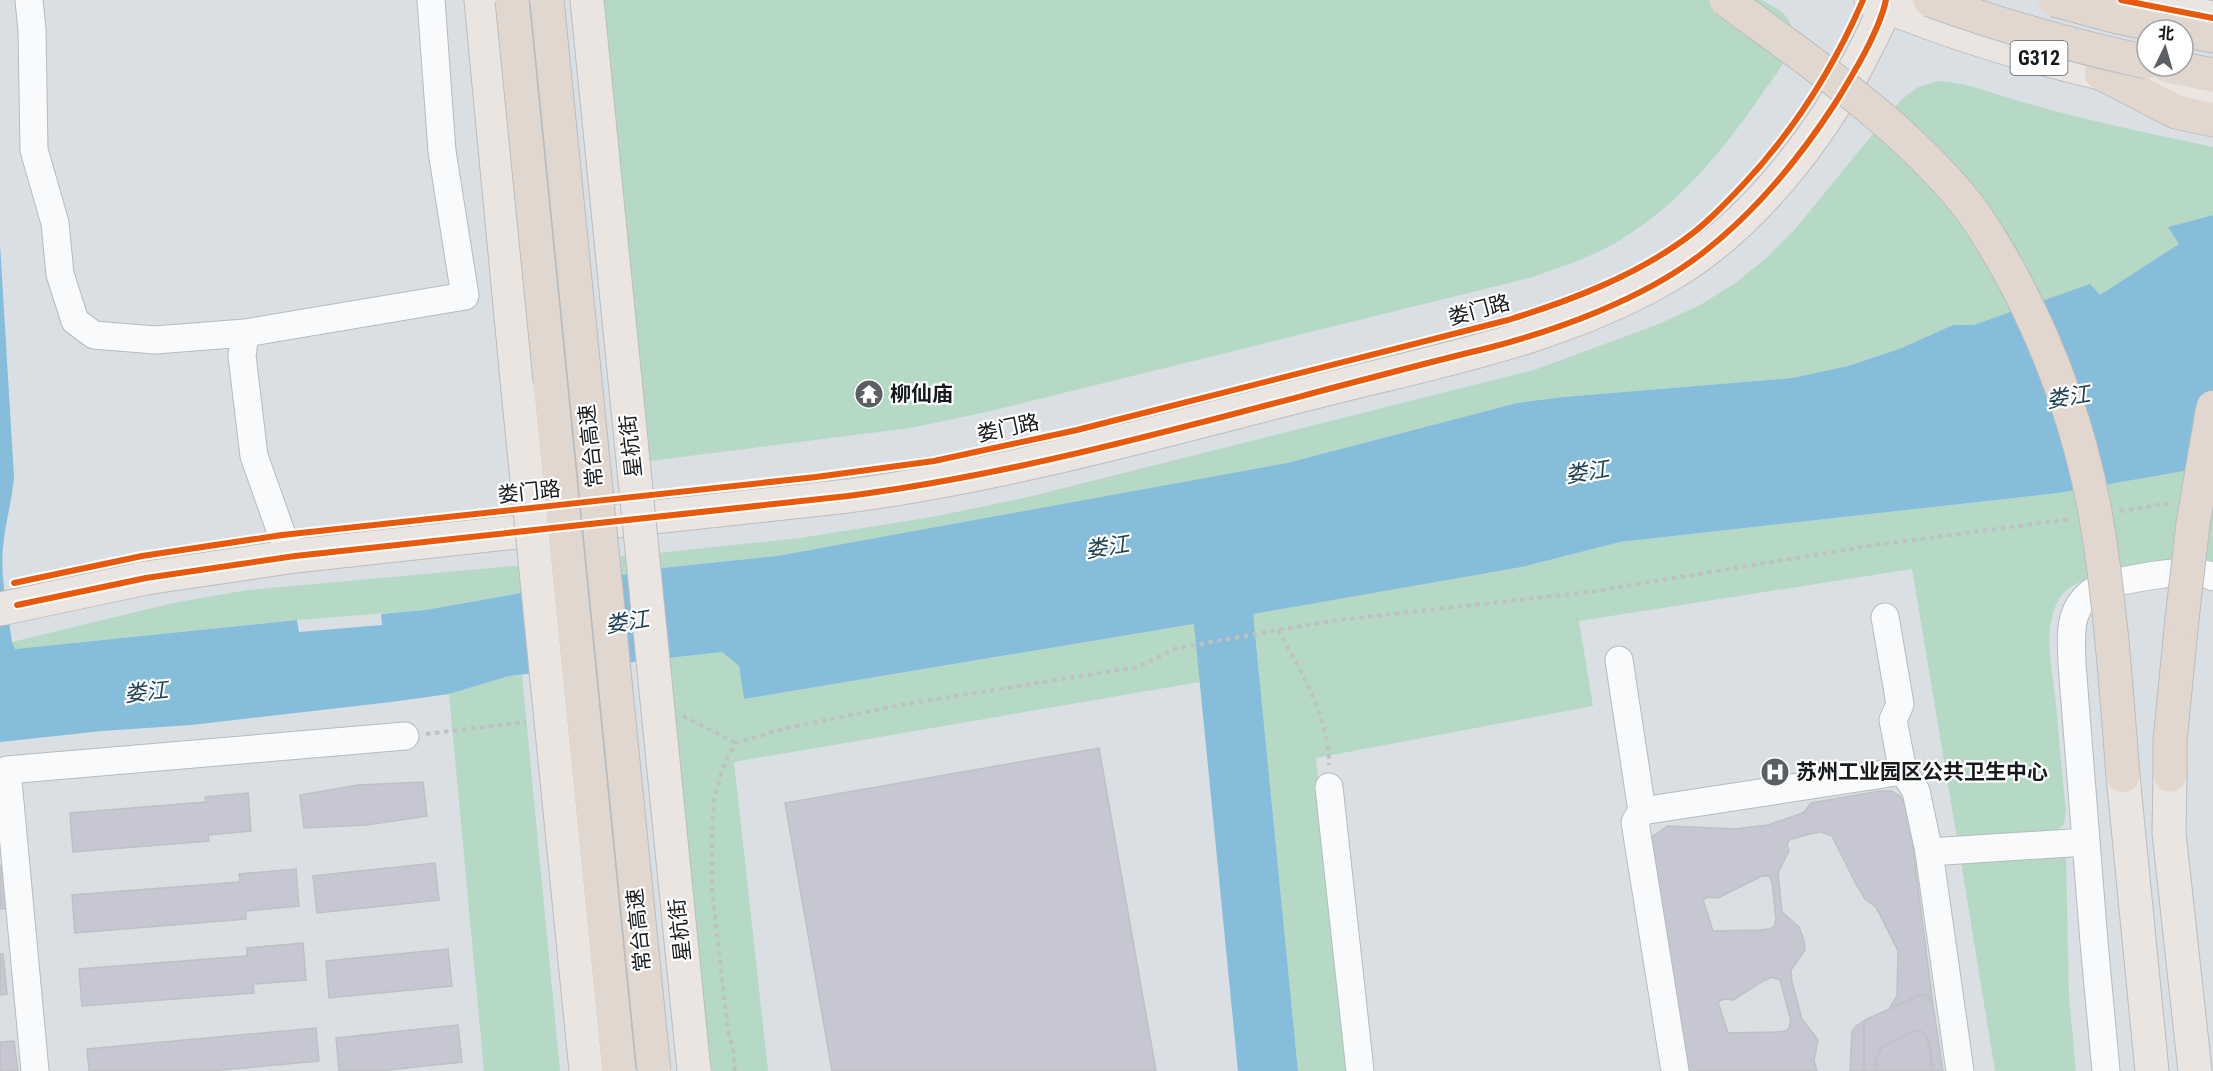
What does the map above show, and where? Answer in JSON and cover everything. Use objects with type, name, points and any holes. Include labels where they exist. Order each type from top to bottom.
[{"type":"highway","name":"常台高速","points":[[512,0],[619,1071]]},
{"type":"highway","name":"常台高速","points":[[547,0],[654,1071]]},
{"type":"highway","points":[[1726,0],[1847,90],[1883,120],[1938,173],[1964,201],[1983,227],[2025,302],[2050,357],[2070,413],[2093,504],[2109,614],[2123,776]]},
{"type":"highway","points":[[1930,0],[2041,36],[2135,59]]},
{"type":"highway","points":[[2055,0],[2135,20]]},
{"type":"highway","points":[[2195,33],[2213,36]]},
{"type":"highway","points":[[2195,71],[2213,75]]},
{"type":"highway","points":[[2101,73],[2176,112],[2213,120]]},
{"type":"highway","points":[[2170,775],[2170,741],[2193,524],[2213,407]]},
{"type":"highway","points":[[2182,619],[2202,529],[2213,498]]},
{"type":"main road","points":[[481,0],[586,1071]]},
{"type":"main road","name":"星杭街","points":[[588,0],[694,1071]]},
{"type":"main road","points":[[2121,0],[2213,18]]},
{"type":"main road","name":"G312","points":[[1877,1],[2034,56],[2101,73],[2213,96]]},
{"type":"main road","name":"娄门路","points":[[8,596],[146,578],[288,545],[828,498],[938,483],[1082,451],[1537,334],[1588,315],[1664,279],[1698,257],[1735,226],[1795,159],[1826,117],[1854,72],[1877,1]]},
{"type":"main road","points":[[2170,775],[2169,833],[2195,1071]]},
{"type":"main road","points":[[2123,776],[2152,1071]]},
{"type":"street","points":[[29,0],[32,30],[34,150],[55,223],[60,274],[75,321],[94,335],[155,340],[245,333],[465,296],[442,151],[431,0]]},
{"type":"street","points":[[245,333],[242,357],[254,456],[288,545]]},
{"type":"street","points":[[2106,1071],[2086,842],[2071,643],[2072,622],[2076,608],[2093,590],[2109,584],[2176,573],[2202,573],[2213,577]]},
{"type":"street","points":[[1885,617],[1900,704],[1893,720],[1903,771],[1916,791],[1929,852],[1960,1071]]},
{"type":"street","points":[[1619,660],[1642,811],[1635,822],[1675,1071]]},
{"type":"street","points":[[35,1071],[7,770],[405,736]]},
{"type":"street","points":[[1642,811],[1903,771]]},
{"type":"street","points":[[1329,787],[1360,1071]]},
{"type":"street","points":[[1929,852],[2086,842]]},
{"type":"path","points":[[2109,513],[2178,502]]},
{"type":"path","points":[[735,1071],[712,890],[712,834],[717,789],[724,761],[736,743],[786,728],[906,704],[1138,667],[1177,648],[1278,630],[1338,620],[1589,592],[1875,545],[2074,519]]},
{"type":"path","points":[[1278,630],[1307,681],[1319,715],[1329,755],[1329,787]]},
{"type":"green space","points":[[604,0],[1762,0],[1789,20],[1792,39],[1784,61],[1751,110],[1719,152],[1684,190],[1644,224],[1622,239],[1601,251],[1567,265],[1533,277],[991,411],[910,428],[650,461]]},
{"type":"green space","points":[[1939,81],[1973,87],[2097,122],[2213,147],[2213,215],[2168,227],[2180,244],[2100,295],[1974,325],[1953,325],[1899,349],[1848,366],[1792,378],[1563,397],[1517,403],[1287,463],[777,556],[662,568],[425,610],[297,620],[15,649],[12,642],[173,603],[248,590],[800,538],[932,517],[1024,498],[1534,370],[1659,324],[1700,305],[1734,284],[1765,259],[1795,229],[1901,100],[1918,87]]},
{"type":"green space","points":[[2213,466],[2213,567],[2095,577],[2072,587],[2063,594],[2056,605],[2052,616],[2049,641],[2066,810],[2064,824],[2055,832],[1957,839],[1912,569],[1579,621],[1593,706],[1316,758],[1347,1071],[1298,1071],[1252,614],[1522,567],[1620,542],[2058,493]]},
{"type":"green space","points":[[1195,624],[1200,682],[734,762],[768,1071],[706,1071],[670,658],[722,652],[739,666],[744,699]]},
{"type":"green space","points":[[522,675],[560,1071],[484,1071],[449,694],[509,676]]},
{"type":"green space","points":[[1960,856],[2066,857],[2069,997],[2076,1071],[1995,1071]]},
{"type":"water","name":"娄江","points":[[2213,215],[2213,466],[2058,493],[1620,542],[1522,567],[1253,614],[1298,1071],[1238,1071],[1194,624],[744,699],[739,666],[722,652],[509,676],[449,694],[391,702],[191,725],[102,731],[0,742],[0,244],[14,477],[2,559],[5,594],[15,649],[297,620],[299,632],[382,625],[381,614],[425,610],[662,568],[777,556],[1287,463],[1517,403],[1563,397],[1792,378],[1848,366],[1899,349],[1953,325],[1974,325],[2090,284],[2100,295],[2179,244],[2168,227]]},
{"type":"building","points":[[1099,748],[1156,1071],[832,1071],[785,803]]},
{"type":"building","points":[[423,782],[427,816],[366,825],[304,828],[300,795],[358,785]]},
{"type":"building","points":[[1892,791],[1900,796],[1906,805],[1933,1005],[1928,996],[1920,995],[1889,1009],[1897,996],[1898,951],[1876,907],[1865,899],[1856,884],[1832,836],[1821,832],[1809,834],[1789,840],[1787,845],[1789,851],[1778,873],[1782,912],[1799,927],[1804,941],[1805,950],[1791,970],[1792,982],[1802,1019],[1818,1040],[1814,1060],[1817,1071],[1685,1071],[1648,845],[1653,836],[1668,826],[1735,829],[1768,825],[1803,813],[1811,803]],"holes":[[[1762,876],[1769,876],[1772,882],[1776,920],[1774,926],[1770,929],[1759,930],[1713,931],[1703,900],[1708,897],[1718,898]],[[1772,977],[1780,980],[1791,1021],[1789,1028],[1786,1031],[1774,1032],[1728,1033],[1718,1002],[1724,999],[1733,1000]]]},
{"type":"building","points":[[248,793],[251,831],[208,835],[209,841],[73,852],[70,813],[206,802],[205,797]]},
{"type":"building","points":[[435,863],[439,900],[317,913],[313,876]]},
{"type":"building","points":[[0,866],[5,866],[9,908],[0,909]]},
{"type":"building","points":[[296,869],[299,906],[246,911],[246,919],[75,933],[72,895],[240,882],[239,874]]},
{"type":"building","points":[[303,943],[306,980],[253,984],[254,993],[82,1006],[79,969],[247,956],[247,948]]},
{"type":"building","points":[[448,949],[452,986],[329,998],[326,961]]},
{"type":"building","points":[[0,954],[3,954],[7,994],[0,995]]},
{"type":"building","points":[[1920,995],[1928,996],[1933,1005],[1943,1071],[1933,1071],[1930,1043],[1921,1031],[1914,1031],[1882,1047],[1876,1059],[1876,1071],[1864,1071],[1864,1025],[1867,1019]]},
{"type":"building","points":[[1867,1019],[1864,1025],[1864,1071],[1850,1071],[1852,1032],[1855,1027]]},
{"type":"building","points":[[458,1025],[462,1062],[378,1071],[339,1071],[336,1038]]},
{"type":"building","points":[[316,1028],[319,1061],[212,1071],[89,1071],[87,1049]]},
{"type":"building","points":[[1914,1031],[1921,1031],[1927,1037],[1933,1071],[1876,1071],[1876,1059],[1882,1047]]},
{"type":"building","points":[[14,1041],[18,1071],[0,1071],[0,1042]]},
{"type":"cycle path","points":[[14,583],[142,556],[282,535],[816,477],[934,461],[1077,430],[1508,320],[1600,287],[1665,253],[1708,221],[1761,165],[1795,121],[1825,75],[1863,0]]},
{"type":"cycle path","points":[[17,605],[146,578],[295,556],[848,496],[929,484],[1170,431],[1543,332],[1599,311],[1653,286],[1700,255],[1739,222],[1791,165],[1836,102],[1872,39],[1886,0]]},
{"type":"cycle path","points":[[2121,0],[2213,18]]},
{"type":"place","name":"柳仙庙","points":[[869,394]]},
{"type":"place","name":"苏州工业园区公共卫生中心","points":[[1775,772]]}]
